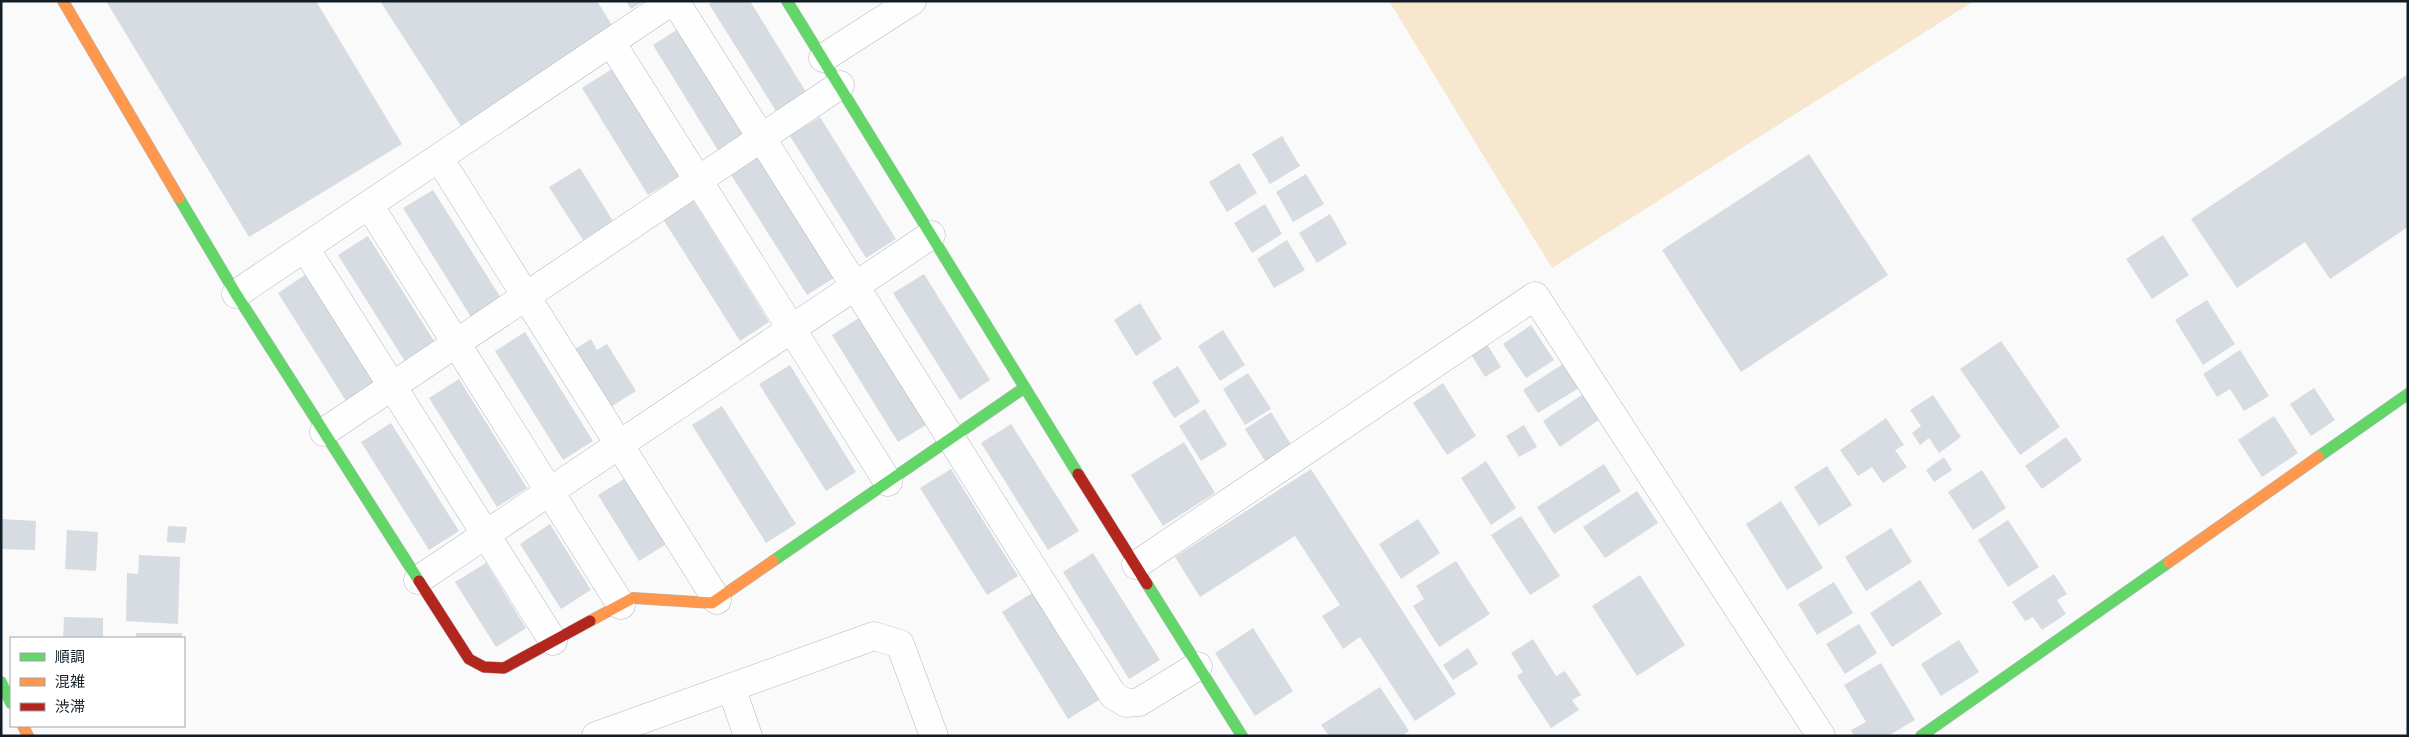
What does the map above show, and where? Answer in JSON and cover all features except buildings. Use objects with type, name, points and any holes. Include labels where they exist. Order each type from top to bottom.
[{"type":"street","points":[[63,1],[236,294],[469,659],[484,667],[504,668],[633,598],[712,603],[1024,388]]},
{"type":"street","points":[[236,294],[674,1],[1113,695],[1126,703],[1139,702],[1198,666]]},
{"type":"street","points":[[787,1],[1024,388],[1242,736]]},
{"type":"street","points":[[823,58],[912,1]]},
{"type":"street","points":[[611,42],[888,482]]},
{"type":"street","points":[[324,432],[840,85]]},
{"type":"street","points":[[439,158],[717,600]]},
{"type":"street","points":[[369,205],[621,605]]},
{"type":"street","points":[[418,580],[931,235]]},
{"type":"street","points":[[305,248],[553,642]]},
{"type":"street","points":[[1136,565],[1535,296],[1821,736]]},
{"type":"street","points":[[1920,736],[2408,394]]},
{"type":"street","points":[[596,736],[874,636],[900,644],[934,736]]},
{"type":"street","points":[[1,682],[10,700]]},
{"type":"street","points":[[731,687],[748,736]]},
{"type":"shaded area","points":[[1389,1],[1974,1],[1552,268]]},
{"type":"traffic: fast","points":[[787,1],[1078,474]]},
{"type":"traffic: fast","points":[[179,198],[236,294],[419,581]]},
{"type":"traffic: fast","points":[[773,561],[1024,388]]},
{"type":"traffic: fast","points":[[2318,457],[2408,394]]},
{"type":"traffic: fast","points":[[1921,736],[2169,562]]},
{"type":"traffic: fast","points":[[1147,584],[1242,736]]},
{"type":"traffic: fast","points":[[1,682],[10,701]]},
{"type":"traffic: slow","points":[[63,1],[179,198]]},
{"type":"traffic: slow","points":[[2169,562],[2318,457]]},
{"type":"traffic: slow","points":[[590,621],[633,598],[712,603],[773,561]]},
{"type":"traffic: slow","points":[[24,727],[28,736]]},
{"type":"traffic: jam","points":[[1078,474],[1147,584]]},
{"type":"traffic: jam","points":[[419,581],[469,659],[484,667],[504,668],[590,621]]}]
